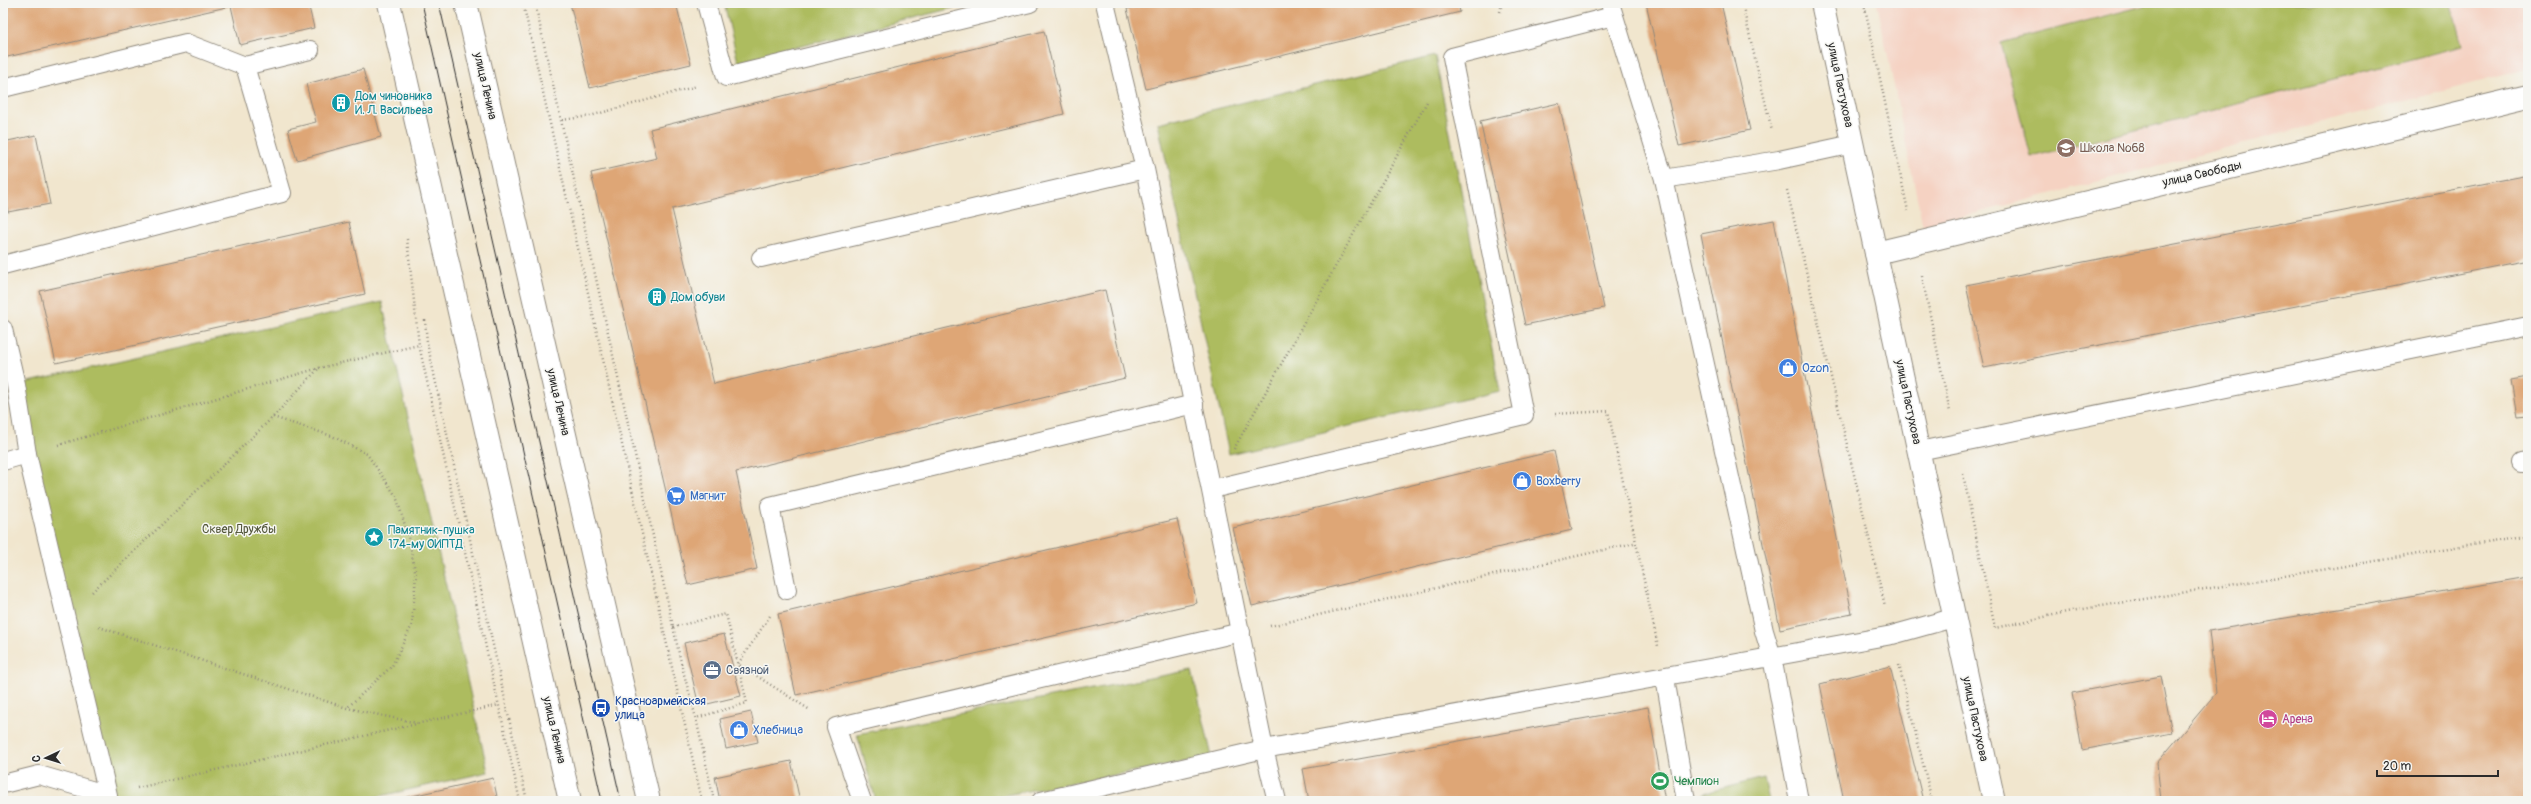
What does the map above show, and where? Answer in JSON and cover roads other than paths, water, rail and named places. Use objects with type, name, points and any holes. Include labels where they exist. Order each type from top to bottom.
[{"type":"main road","name":"улица Ленина","points":[[389,3],[570,801]]},
{"type":"main road","name":"улица Ленина","points":[[466,3],[650,801]]},
{"type":"main road","name":"улица Пастухова","points":[[1822,3],[1994,801]]},
{"type":"main road","name":"улица Свободы","points":[[1876,253],[2528,96]]},
{"type":"lane","points":[[706,3],[726,77],[1030,3]]},
{"type":"lane","points":[[1105,3],[1145,169],[1264,749],[1277,801]]},
{"type":"lane","points":[[1212,490],[1524,415],[1452,57],[1612,10],[1664,179],[1764,631],[1772,657],[1798,801]]},
{"type":"lane","points":[[3,88],[186,43],[245,66],[310,50]]},
{"type":"lane","points":[[3,265],[282,193],[245,66]]},
{"type":"lane","points":[[1664,179],[1779,160],[1853,144]]},
{"type":"lane","points":[[761,258],[1145,169]]},
{"type":"lane","points":[[1919,451],[2528,326]]},
{"type":"lane","points":[[3,329],[16,385],[27,454],[67,617],[108,795],[39,775],[3,784]]},
{"type":"lane","points":[[787,590],[770,506],[1194,404]]},
{"type":"lane","points":[[3,462],[27,454]]},
{"type":"lane","points":[[1041,801],[1264,749],[1665,678],[1892,635],[1954,618]]},
{"type":"lane","points":[[862,801],[836,727],[1241,632]]},
{"type":"lane","points":[[1665,678],[1686,801]]},
{"type":"tram line","points":[[422,3],[602,801]]},
{"type":"tram line","points":[[439,3],[621,801]]},
{"type":"place","name":"Дом чиновника И. Л. Васильева","points":[[341,103]]},
{"type":"place","name":"Школа №68","points":[[2066,148]]},
{"type":"place","name":"Дом обуви","points":[[657,297]]},
{"type":"place","name":"Ozon","points":[[1788,368]]},
{"type":"place","name":"Boxberry","points":[[1522,481]]},
{"type":"place","name":"Магнит","points":[[676,496]]},
{"type":"place","name":"Памятник-пушка 174-му ОИПТД","points":[[374,537]]},
{"type":"place","name":"Связной","points":[[712,670]]},
{"type":"place","name":"Красноармейская улица","points":[[601,708]]},
{"type":"place","name":"Арена","points":[[2268,719]]},
{"type":"place","name":"Хлебница","points":[[739,730]]},
{"type":"place","name":"Чемпион","points":[[1660,781]]},
{"type":"park label","name":"Сквер Дружбы","points":[[239,529]]}]
